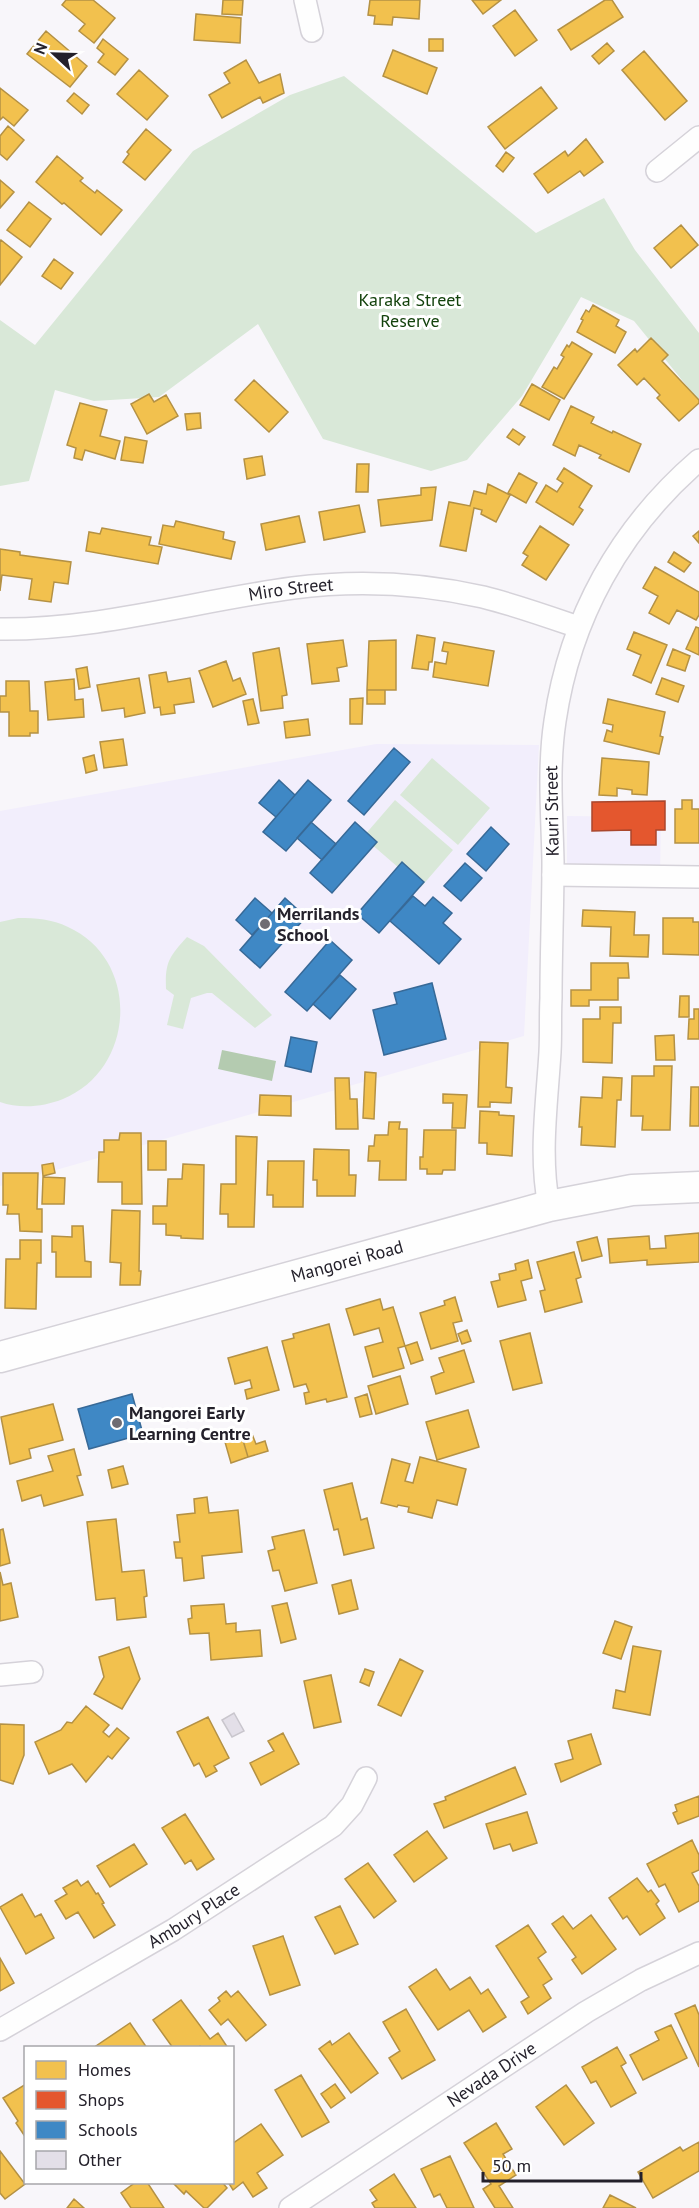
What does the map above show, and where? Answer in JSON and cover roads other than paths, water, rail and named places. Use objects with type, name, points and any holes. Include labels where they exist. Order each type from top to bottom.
[{"type":"main road","name":"Mangorei Road","points":[[0,1357],[549,1206],[632,1190],[699,1187]]},
{"type":"street","points":[[305,0],[312,31]]},
{"type":"street","points":[[657,171],[699,137]]},
{"type":"street","name":"Kauri Street","points":[[549,1206],[545,1186],[545,1107],[550,1052],[553,875],[551,759],[563,678],[578,627],[596,587],[620,549],[678,479],[699,460]]},
{"type":"street","name":"Miro Street","points":[[0,629],[54,628],[92,623],[293,588],[380,584],[433,588],[481,597],[578,627]]},
{"type":"street","points":[[553,875],[699,877]]},
{"type":"street","points":[[0,1675],[32,1671]]},
{"type":"street","name":"Ambury Place","points":[[0,2031],[173,1930],[333,1826],[352,1805],[366,1778]]},
{"type":"street","name":"Nevada Drive","points":[[290,2208],[586,2012],[641,1980],[699,1953]]},
{"type":"place","name":"Merrilands School","points":[[265,924]]},
{"type":"place","name":"Mangorei Early Learning Centre","points":[[117,1423]]},
{"type":"park label","name":"Karaka Street Reserve","points":[[410,310]]}]
